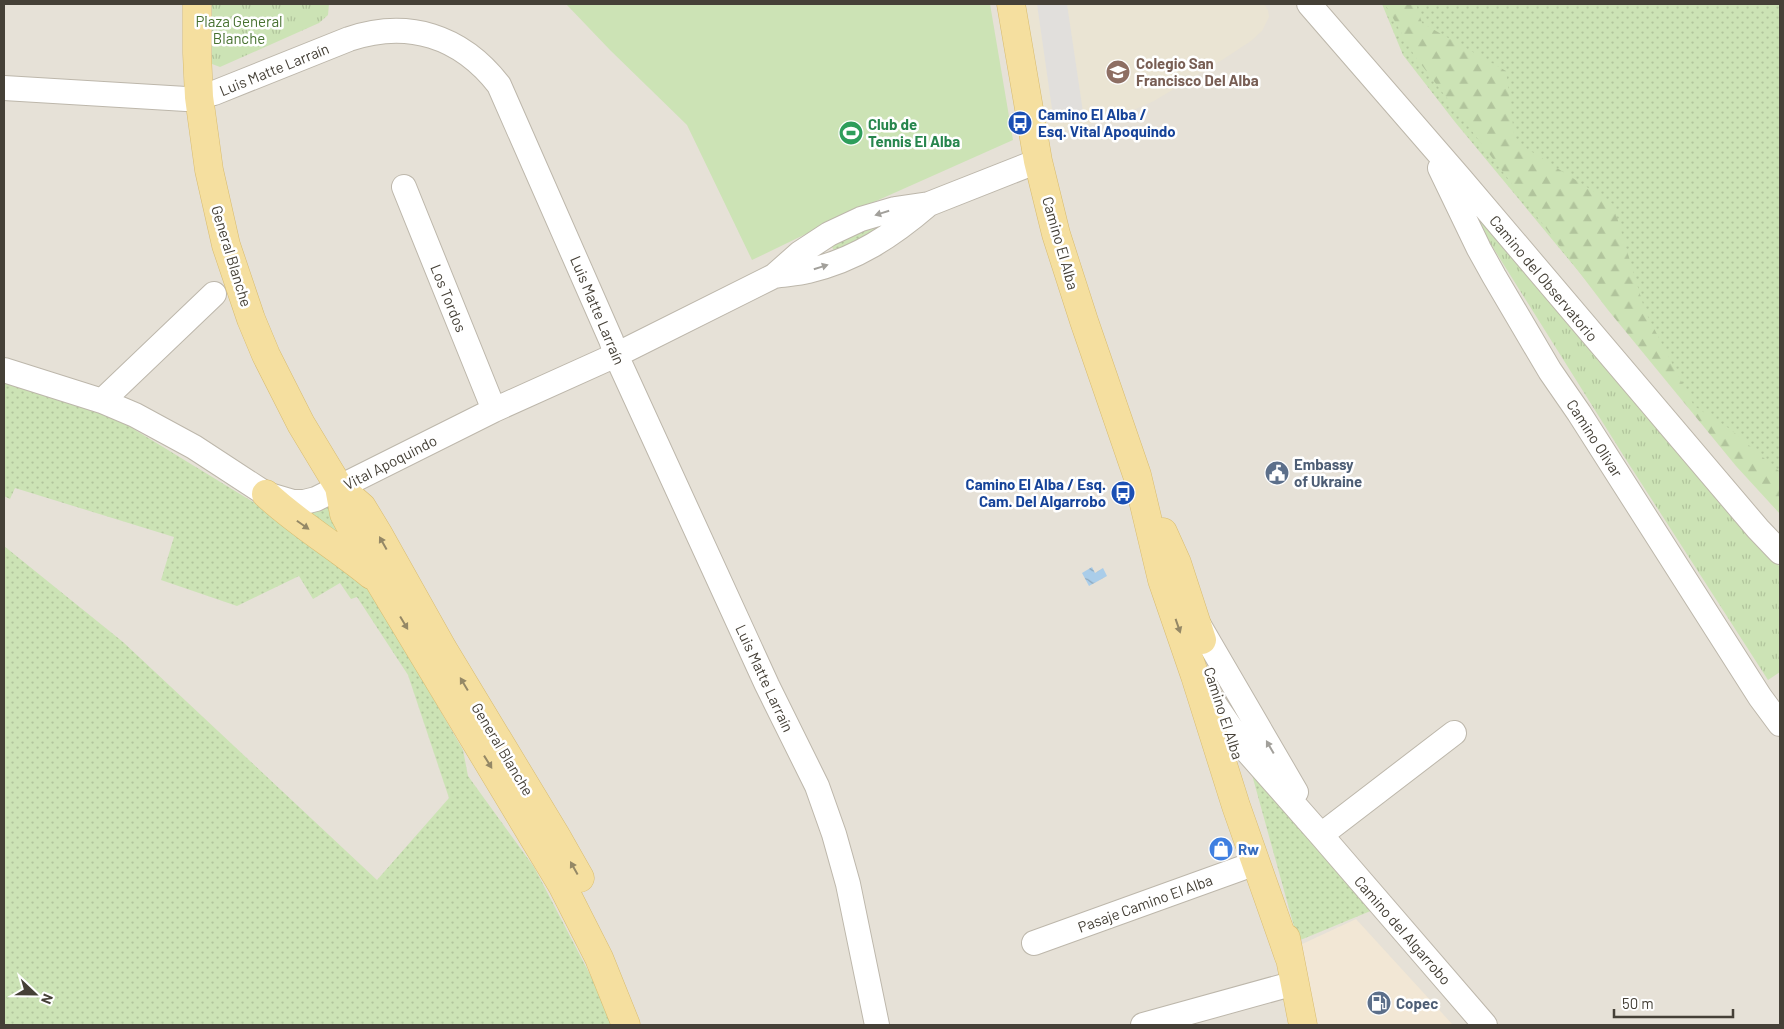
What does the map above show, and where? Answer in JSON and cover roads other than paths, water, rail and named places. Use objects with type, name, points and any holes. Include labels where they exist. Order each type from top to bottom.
[{"type":"main road","name":"General Blanche","points":[[197,4],[197,54],[204,134],[217,206],[229,254],[251,319],[283,390],[338,487],[344,514],[379,582],[562,885],[599,958],[626,1025]]},
{"type":"main road","name":"Camino El Alba","points":[[1011,4],[1038,162],[1062,251],[1084,322],[1137,475],[1162,580],[1292,970]]},
{"type":"main road","name":"Camino El Alba","points":[[1137,475],[1178,563],[1271,858],[1303,1025]]},
{"type":"main road","name":"General Blanche","points":[[338,487],[362,507],[442,649],[555,834],[598,915],[642,1025]]},
{"type":"main road","points":[[266,494],[288,514],[348,556],[379,582]]},
{"type":"street","name":"Camino del Observatorio","points":[[1309,4],[1752,522],[1780,552]]},
{"type":"street","name":"Luis Matte Larraín","points":[[4,88],[186,99],[200,97],[365,34],[398,30],[430,35],[457,46],[480,63],[499,85],[612,340],[616,355],[767,685],[817,786],[834,834],[848,884],[877,1025]]},
{"type":"street","name":"Camino Olivar","points":[[1428,141],[1479,250],[1550,371],[1579,413],[1760,697],[1780,724]]},
{"type":"street","name":"Vital Apoquindo","points":[[4,370],[102,400],[163,429],[266,494],[287,501],[304,502],[316,499],[494,410],[616,355],[774,276],[808,271],[842,261],[866,250],[903,227],[930,204],[1038,162]]},
{"type":"street","name":"Los Tordos","points":[[404,187],[494,410]]},
{"type":"street","points":[[102,400],[214,294]]},
{"type":"street","name":"Camino del Algarrobo","points":[[1195,619],[1321,835]]},
{"type":"street","name":"Camino del Algarrobo","points":[[1195,676],[1246,750],[1485,1025]]},
{"type":"street","points":[[1321,835],[1454,734]]},
{"type":"street","name":"Pasaje Camino El Alba","points":[[1034,943],[1256,863]]},
{"type":"street","points":[[1143,1025],[1292,970]]},
{"type":"water","points":[[1092,567],[1095,573],[1103,568],[1107,576],[1089,586],[1082,573]]},
{"type":"place","name":"Colegio San Francisco Del Alba","points":[[1118,72]]},
{"type":"place","name":"Camino El Alba / Esq. Vital Apoquindo","points":[[1020,123]]},
{"type":"place","name":"Club de Tennis El Alba","points":[[851,133]]},
{"type":"place","name":"Embassy of Ukraine","points":[[1277,473]]},
{"type":"place","name":"Camino El Alba / Esq. Cam. Del Algarrobo","points":[[1123,493]]},
{"type":"place","name":"Rw","points":[[1221,849]]},
{"type":"place","name":"Copec","points":[[1379,1003]]},
{"type":"park label","name":"Plaza General Blanche","points":[[239,30]]}]
